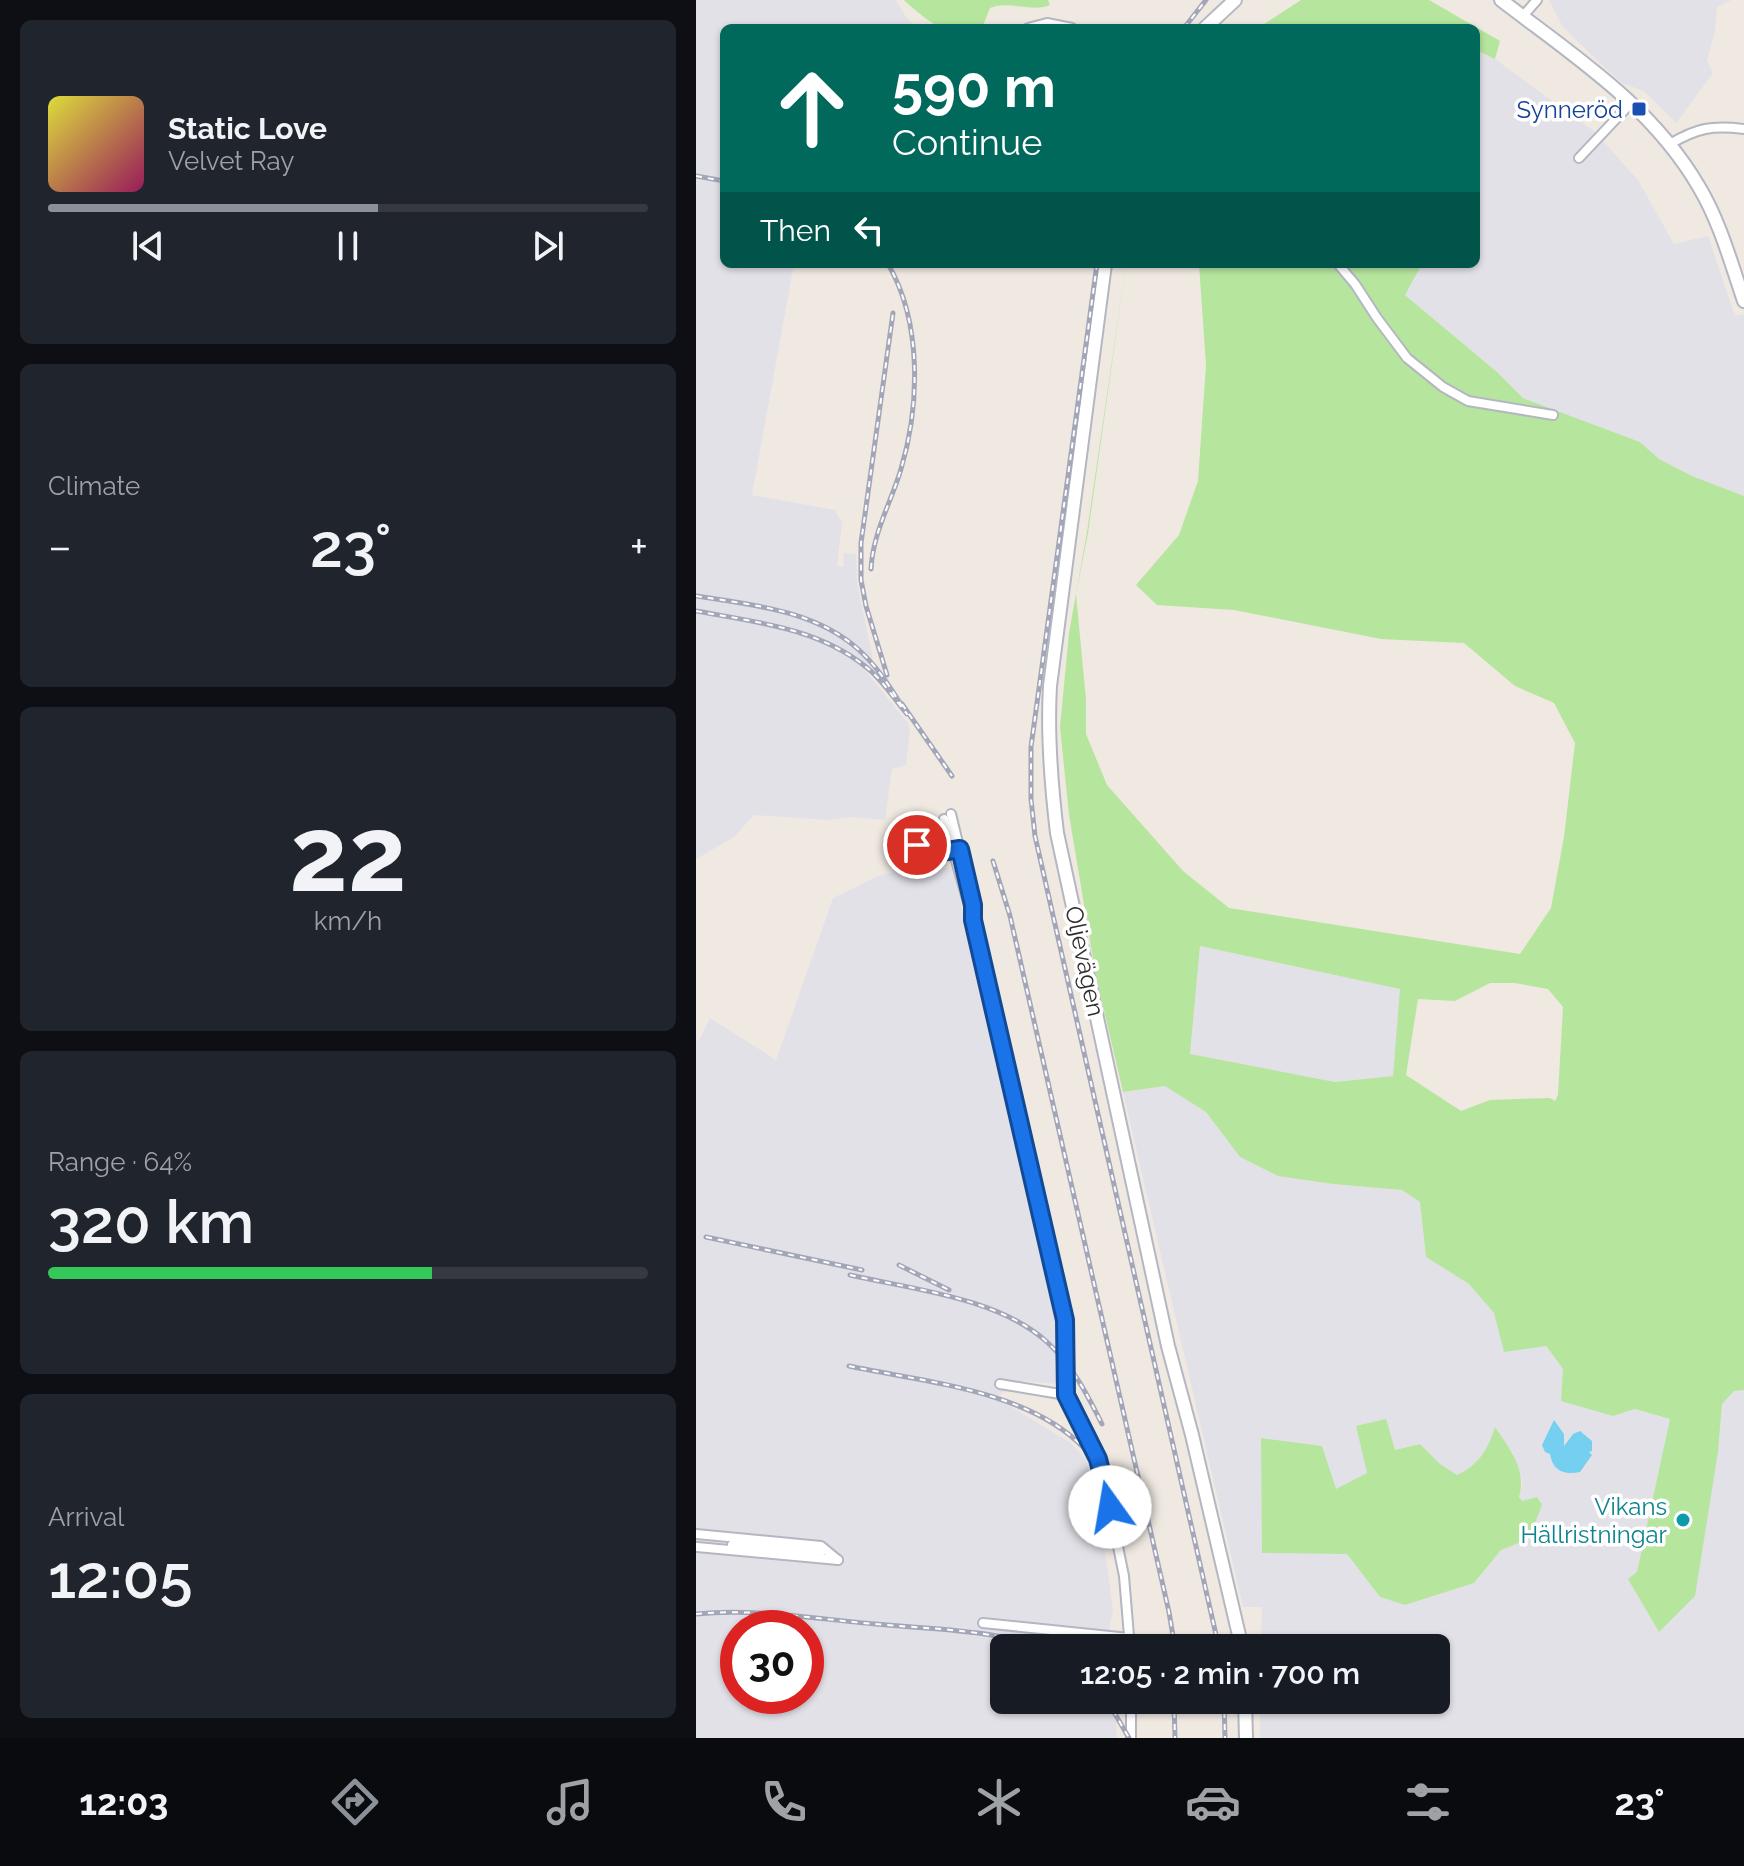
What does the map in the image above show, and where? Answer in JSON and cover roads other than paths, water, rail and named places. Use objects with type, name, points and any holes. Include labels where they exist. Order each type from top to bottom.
[{"type":"street","points":[[1209,24],[1235,0]]},
{"type":"street","points":[[1501,0],[1670,144],[1688,168],[1712,211],[1744,301]]},
{"type":"street","points":[[1522,17],[1537,0]]},
{"type":"street","points":[[1579,158],[1628,107]]},
{"type":"street","points":[[1670,144],[1697,129],[1719,126],[1744,129]]},
{"type":"street","name":"Oljevägen","points":[[1104,268],[1050,686],[1050,770],[1057,833],[1168,1346],[1239,1634]]},
{"type":"street","points":[[1341,268],[1407,358],[1443,387],[1468,401],[1553,415]]},
{"type":"street","points":[[947,816],[1065,1320],[1066,1395],[1095,1451],[1105,1483],[1124,1576],[1129,1634]]},
{"type":"street","points":[[917,848],[941,852],[956,850]]},
{"type":"street","points":[[1000,1384],[1066,1395]]},
{"type":"street","points":[[696,1534],[821,1546],[831,1552],[697,1544]]},
{"type":"street","points":[[983,1623],[1090,1634]]},
{"type":"street","points":[[1131,1714],[1131,1738]]},
{"type":"street","points":[[1245,1714],[1246,1738]]},
{"type":"water","points":[[1554,1420],[1564,1434],[1564,1446],[1573,1434],[1580,1431],[1592,1441],[1592,1451],[1589,1452],[1592,1455],[1580,1472],[1560,1471],[1550,1454],[1545,1452],[1542,1445]]},
{"type":"railway","points":[[1187,24],[1206,0]]},
{"type":"railway","points":[[696,176],[720,180]]},
{"type":"railway","points":[[871,569],[879,530],[907,444],[914,391],[912,337],[899,287],[890,268]]},
{"type":"railway","points":[[1096,268],[1031,747],[1031,799],[1035,836],[1216,1634]]},
{"type":"railway","points":[[887,675],[866,606],[861,580],[861,543],[893,313]]},
{"type":"railway","points":[[696,596],[782,611],[823,626],[866,657],[907,714],[872,672],[827,643],[785,628],[696,611]]},
{"type":"railway","points":[[902,704],[952,776]]},
{"type":"railway","points":[[993,861],[1010,916],[1173,1634]]},
{"type":"railway","points":[[706,1237],[862,1270]]},
{"type":"railway","points":[[899,1265],[949,1290]]},
{"type":"railway","points":[[850,1275],[953,1297],[1005,1315],[1027,1327],[1064,1360],[1102,1424]]},
{"type":"railway","points":[[849,1366],[973,1391],[1033,1413],[1060,1428],[1083,1447],[1098,1465],[1126,1528]]},
{"type":"railway","points":[[696,1614],[763,1613],[990,1635]]},
{"type":"railway","points":[[1115,1714],[1129,1738]]},
{"type":"railway","points":[[1174,1714],[1175,1738]]},
{"type":"railway","points":[[1224,1714],[1225,1738]]},
{"type":"place","name":"Synneröd","points":[[1639,109]]},
{"type":"place","name":"Vikans Hällristningar","points":[[1683,1520]]}]
